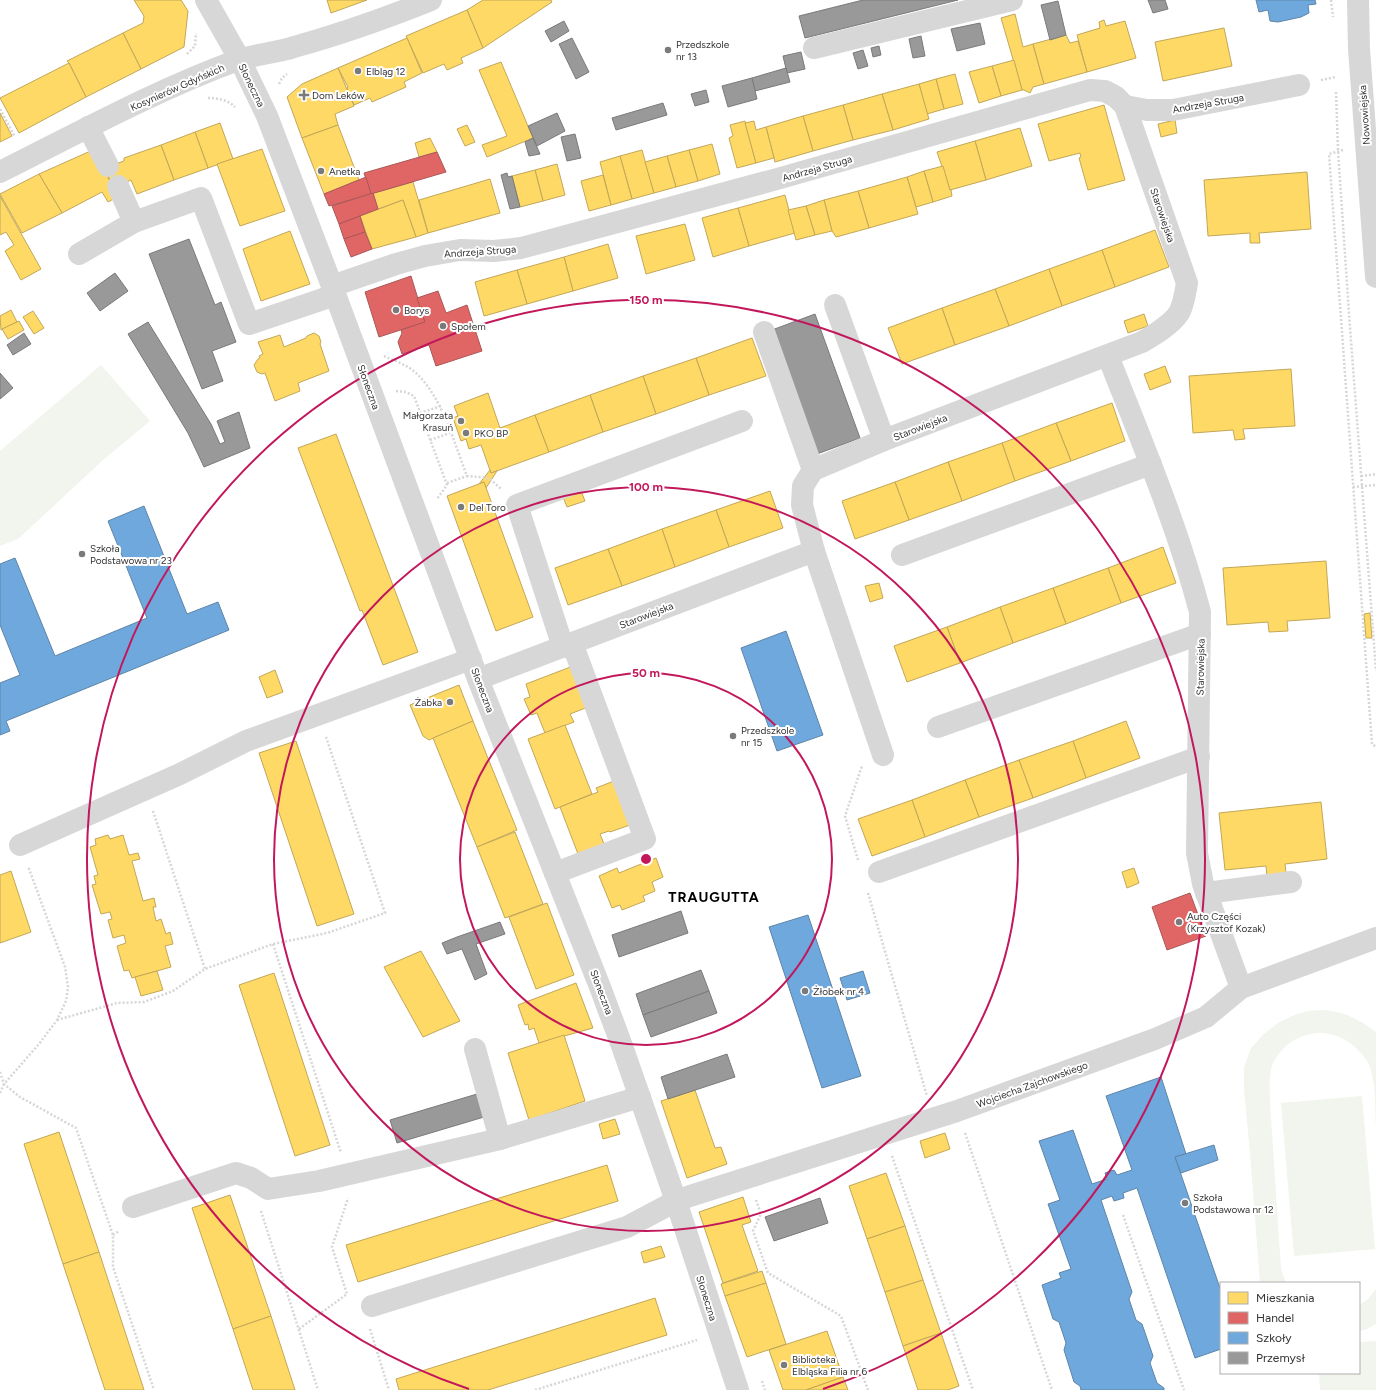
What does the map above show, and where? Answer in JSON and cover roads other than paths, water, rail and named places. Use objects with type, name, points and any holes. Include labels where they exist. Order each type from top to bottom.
[{"type":"street","name":"Słoneczna","points":[[206,0],[240,60],[268,116],[478,679],[600,987],[676,1202],[738,1390]]},
{"type":"street","name":"Kosynierów Gdyńskich","points":[[0,172],[88,127],[179,84],[240,60],[293,48],[387,18],[431,0]]},
{"type":"street","points":[[814,48],[1012,0]]},
{"type":"street","name":"Nowowiejska","points":[[1358,0],[1359,49],[1376,277]]},
{"type":"street","name":"Andrzeja Struga","points":[[134,222],[201,198],[249,324],[396,264],[425,256],[460,250],[494,251],[521,248],[777,180],[1090,90],[1106,91],[1116,97],[1125,106],[1147,110],[1173,110],[1299,85]]},
{"type":"street","name":"Starowiejska","points":[[814,470],[884,440],[1142,342],[1160,333],[1178,314],[1187,283],[1125,106]]},
{"type":"street","points":[[88,127],[108,166]]},
{"type":"street","points":[[79,254],[134,222],[118,186]]},
{"type":"street","points":[[835,305],[884,440]]},
{"type":"street","points":[[764,332],[814,470],[803,486],[802,505],[814,551],[883,754]]},
{"type":"street","name":"Starowiejska","points":[[1108,356],[1151,464],[1193,583],[1200,612],[1197,853],[1203,884],[1241,988]]},
{"type":"street","points":[[555,873],[645,838],[567,645],[517,505],[742,421]]},
{"type":"street","points":[[902,555],[1151,464]]},
{"type":"street","name":"Starowiejska","points":[[478,679],[814,551]]},
{"type":"street","points":[[938,727],[1200,634]]},
{"type":"street","points":[[20,845],[180,774],[246,741],[471,659]]},
{"type":"street","points":[[879,872],[1199,757]]},
{"type":"street","points":[[1206,893],[1291,882]]},
{"type":"street","name":"Wojciecha Zajchowskiego","points":[[370,1314],[627,1227],[676,1202],[748,1177],[957,1111],[1155,1039],[1206,1017],[1241,988],[1376,938]]},
{"type":"street","points":[[475,1048],[500,1139]]},
{"type":"street","points":[[133,1207],[236,1173],[251,1178],[268,1189],[319,1181],[500,1139],[640,1097]]},
{"type":"place","name":"Przedszkole nr 13","points":[[668,50]]},
{"type":"place","name":"Elbląg 12","points":[[358,71]]},
{"type":"place","name":"Dom Leków","points":[[304,95]]},
{"type":"place","name":"Anetka","points":[[321,171]]},
{"type":"place","name":"Borys","points":[[396,310]]},
{"type":"place","name":"Społem","points":[[443,326]]},
{"type":"place","name":"Małgorzata Krasuń","points":[[461,421]]},
{"type":"place","name":"PKO BP","points":[[466,433]]},
{"type":"place","name":"Del Toro","points":[[461,507]]},
{"type":"place","name":"Szkoła Podstawowa nr 23","points":[[82,554]]},
{"type":"place","name":"Żabka","points":[[450,702]]},
{"type":"place","name":"Przedszkole nr 15","points":[[733,736]]},
{"type":"place","name":"Auto Części (Krzysztof Kozak)","points":[[1179,922]]},
{"type":"place","name":"Żłobek nr 4","points":[[805,991]]},
{"type":"place","name":"Szkoła Podstawowa nr 12","points":[[1185,1203]]},
{"type":"place","name":"Biblioteka Elbląska Filia nr 6","points":[[784,1365]]},
{"type":"district","name":"TRAUGUTTA","points":[[714,897]]}]
